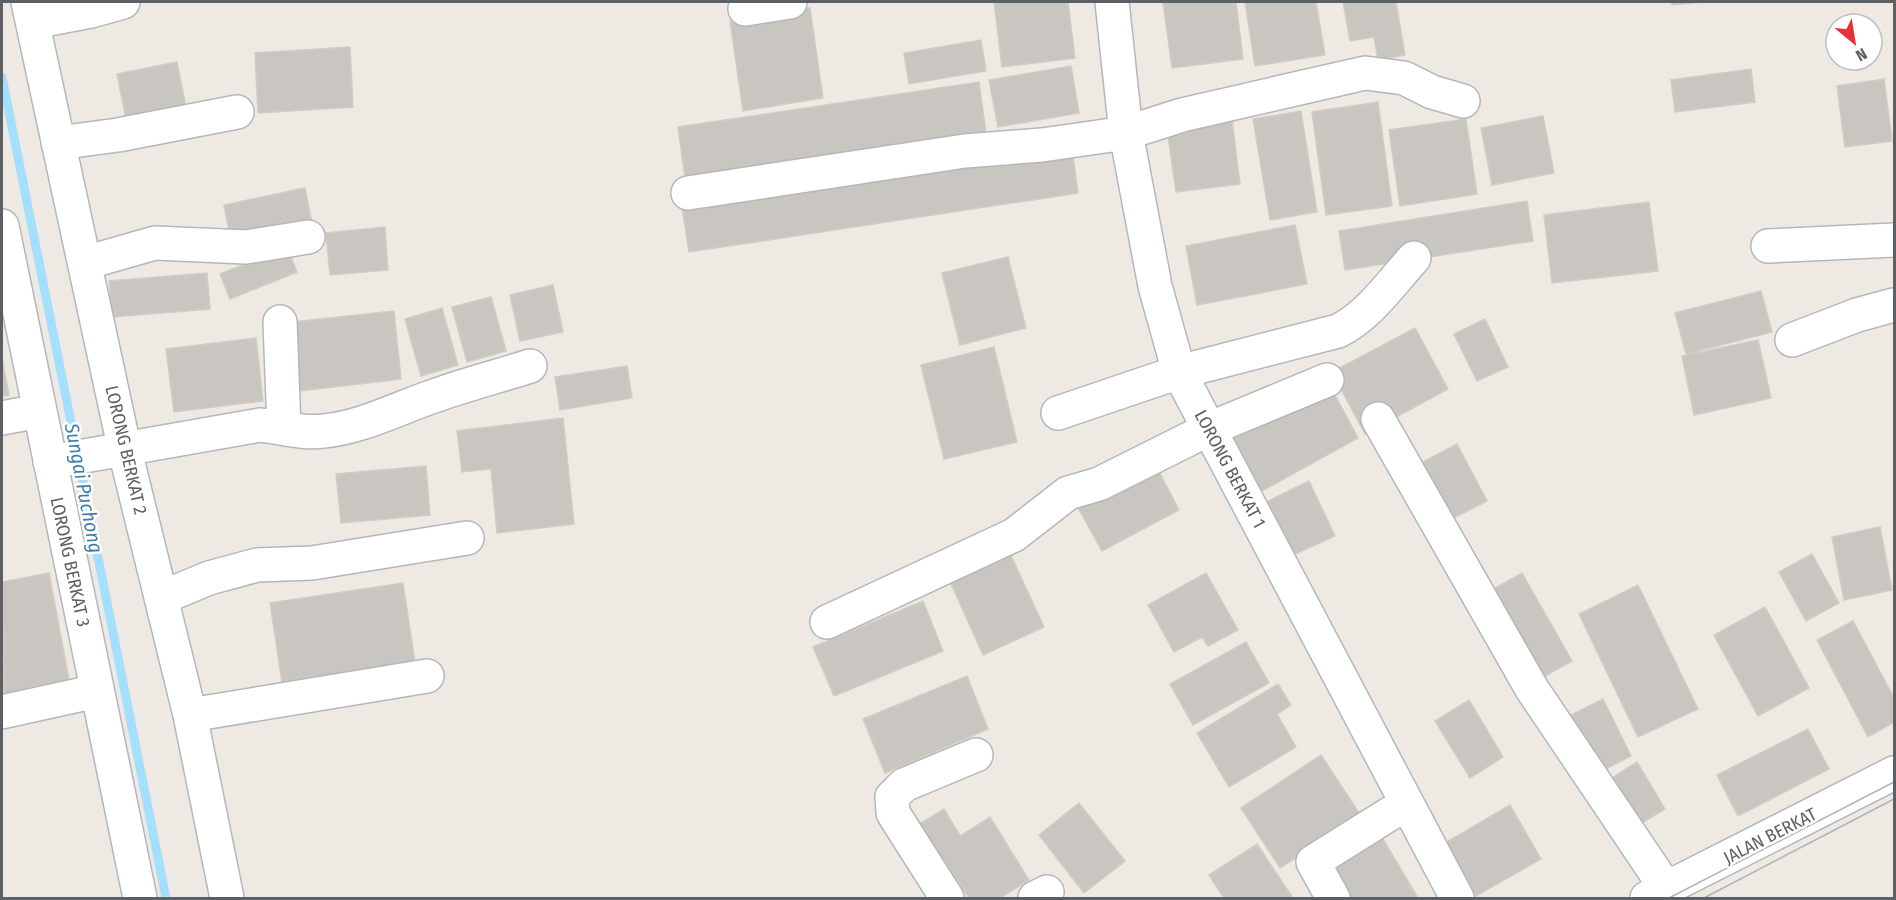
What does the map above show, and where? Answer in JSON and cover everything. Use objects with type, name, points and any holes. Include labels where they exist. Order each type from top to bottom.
[{"type":"street","points":[[31,12],[91,11],[123,2]]},
{"type":"street","points":[[745,9],[790,2]]},
{"type":"street","name":"LORONG BERKAT 1","points":[[1112,2],[1126,133],[1155,286],[1179,372],[1457,898]]},
{"type":"street","name":"LORONG BERKAT 2","points":[[31,12],[85,263],[117,452],[161,598],[190,715],[227,898]]},
{"type":"street","points":[[688,193],[966,151],[1042,145],[1126,133],[1194,112],[1365,73],[1404,78],[1432,92],[1463,101]]},
{"type":"street","points":[[58,143],[118,135],[237,112]]},
{"type":"street","name":"LORONG BERKAT 3","points":[[2,226],[39,411],[55,461],[97,691],[140,898]]},
{"type":"street","points":[[85,263],[155,243],[246,246],[308,237]]},
{"type":"street","points":[[1768,246],[1894,240]]},
{"type":"street","points":[[1058,413],[1179,372],[1338,331],[1353,324],[1414,258]]},
{"type":"street","points":[[1792,340],[1857,315],[1894,305]]},
{"type":"street","points":[[280,322],[284,427]]},
{"type":"street","points":[[55,461],[117,452],[260,425],[299,431],[324,431],[371,421],[436,395],[530,366]]},
{"type":"street","points":[[827,621],[1014,535],[1068,493],[1099,484],[1209,429],[1327,380]]},
{"type":"street","points":[[2,418],[39,411]]},
{"type":"street","points":[[1378,419],[1532,689],[1656,893]]},
{"type":"street","points":[[161,598],[209,578],[257,565],[312,563],[467,538]]},
{"type":"street","points":[[190,715],[428,676]]},
{"type":"street","points":[[2,712],[97,691]]},
{"type":"street","points":[[947,898],[893,813],[892,797],[904,785],[976,755]]},
{"type":"street","name":"JALAN BERKAT","points":[[1656,893],[1894,773]]},
{"type":"street","points":[[1333,898],[1313,862],[1407,803]]},
{"type":"building","points":[[994,2],[1068,2],[1075,58],[1002,67]]},
{"type":"building","points":[[1163,2],[1236,2],[1243,59],[1172,68]]},
{"type":"building","points":[[1245,2],[1316,2],[1325,55],[1255,66]]},
{"type":"building","points":[[1343,2],[1396,2],[1405,55],[1378,60],[1374,37],[1350,41]]},
{"type":"building","points":[[1672,2],[1703,2],[1672,5]]},
{"type":"building","points":[[810,8],[823,98],[743,111],[730,21]]},
{"type":"building","points":[[981,40],[986,71],[909,84],[904,53]]},
{"type":"building","points":[[350,47],[353,107],[258,113],[255,53]]},
{"type":"building","points":[[177,62],[187,112],[127,124],[117,74]]},
{"type":"building","points":[[1071,66],[1079,113],[998,127],[989,80]]},
{"type":"building","points":[[1751,69],[1755,102],[1675,112],[1671,80]]},
{"type":"building","points":[[1884,79],[1892,141],[1845,147],[1837,86]]},
{"type":"building","points":[[979,82],[986,133],[685,178],[678,127]]},
{"type":"building","points":[[1378,102],[1392,206],[1326,215],[1312,112]]},
{"type":"building","points":[[1301,111],[1317,212],[1270,220],[1253,119]]},
{"type":"building","points":[[1543,116],[1554,173],[1492,185],[1481,128]]},
{"type":"building","points":[[1466,119],[1477,194],[1400,206],[1389,130]]},
{"type":"building","points":[[1232,120],[1240,184],[1176,192],[1167,129]]},
{"type":"building","points":[[1071,142],[1078,193],[689,252],[681,201]]},
{"type":"building","points":[[305,188],[312,224],[231,241],[224,205]]},
{"type":"building","points":[[1527,201],[1533,241],[1345,270],[1339,231]]},
{"type":"building","points":[[1649,202],[1658,271],[1552,283],[1544,215]]},
{"type":"building","points":[[1295,225],[1307,284],[1197,305],[1186,246]]},
{"type":"building","points":[[385,227],[388,270],[330,275],[326,233]]},
{"type":"building","points":[[287,247],[297,272],[230,299],[220,274]]},
{"type":"building","points":[[1008,257],[1026,328],[960,345],[942,273]]},
{"type":"building","points":[[207,273],[210,309],[112,317],[109,281]]},
{"type":"building","points":[[553,285],[563,332],[520,341],[510,295]]},
{"type":"building","points":[[1761,291],[1772,332],[1686,354],[1675,313]]},
{"type":"building","points":[[491,297],[506,351],[467,362],[452,307]]},
{"type":"building","points":[[442,308],[458,365],[421,376],[405,319]]},
{"type":"building","points":[[394,311],[401,379],[291,392],[283,323]]},
{"type":"building","points":[[1485,319],[1508,367],[1477,381],[1454,334]]},
{"type":"building","points":[[1415,328],[1448,389],[1365,434],[1332,372]]},
{"type":"building","points":[[256,338],[263,401],[174,412],[166,349]]},
{"type":"building","points":[[1758,340],[1771,398],[1694,415],[1682,356]]},
{"type":"building","points":[[994,347],[1017,442],[944,459],[921,365]]},
{"type":"building","points":[[2,358],[9,395],[2,396]]},
{"type":"building","points":[[627,366],[632,398],[560,410],[555,377]]},
{"type":"building","points":[[1328,382],[1358,438],[1262,491],[1231,435]]},
{"type":"building","points":[[563,418],[574,524],[497,533],[491,469],[462,472],[457,431]]},
{"type":"building","points":[[1457,444],[1487,501],[1430,530],[1400,474]]},
{"type":"building","points":[[1154,462],[1179,510],[1102,551],[1076,504]]},
{"type":"building","points":[[426,466],[430,515],[341,523],[336,474]]},
{"type":"building","points":[[1309,481],[1335,536],[1293,555],[1268,501]]},
{"type":"building","points":[[1880,527],[1892,590],[1844,600],[1832,537]]},
{"type":"building","points":[[1009,551],[1044,627],[983,655],[949,579]]},
{"type":"building","points":[[1812,554],[1839,603],[1806,621],[1779,572]]},
{"type":"building","points":[[49,573],[70,685],[4,698],[2,582]]},
{"type":"building","points":[[1206,573],[1238,630],[1208,646],[1202,637],[1174,652],[1148,605]]},
{"type":"building","points":[[1522,573],[1572,661],[1522,689],[1472,601]]},
{"type":"building","points":[[403,583],[415,662],[282,682],[270,603]]},
{"type":"building","points":[[1638,585],[1698,709],[1638,737],[1579,614]]},
{"type":"building","points":[[923,601],[943,651],[834,696],[813,647]]},
{"type":"building","points":[[1765,607],[1809,688],[1758,716],[1714,635]]},
{"type":"building","points":[[1853,621],[1894,698],[1894,722],[1868,737],[1817,640]]},
{"type":"building","points":[[1246,642],[1269,683],[1193,725],[1170,684]]},
{"type":"building","points":[[967,676],[988,729],[885,773],[863,719]]},
{"type":"building","points":[[1278,684],[1291,705],[1277,714],[1296,747],[1229,787],[1197,733]]},
{"type":"building","points":[[1603,699],[1631,756],[1590,777],[1561,720]]},
{"type":"building","points":[[1469,700],[1503,757],[1470,778],[1435,721]]},
{"type":"building","points":[[1808,729],[1829,769],[1738,816],[1717,775]]},
{"type":"building","points":[[1321,755],[1361,816],[1280,868],[1241,808]]},
{"type":"building","points":[[1637,762],[1665,809],[1632,829],[1604,783]]},
{"type":"building","points":[[1079,803],[1125,861],[1084,893],[1039,835]]},
{"type":"building","points":[[1510,805],[1541,859],[1476,896],[1445,843]]},
{"type":"building","points":[[944,809],[960,836],[990,817],[1029,880],[1000,898],[969,898],[945,861],[935,867],[911,829]]},
{"type":"building","points":[[1377,829],[1418,898],[1343,898],[1322,861]]},
{"type":"building","points":[[1257,844],[1293,898],[1224,898],[1209,875]]},
{"type":"waterway","name":"Sungai Puchong","points":[[2,77],[166,898]]},
{"type":"tram line","points":[[1669,898],[1894,782]]},
{"type":"tram line","points":[[1704,898],[1894,799]]}]
